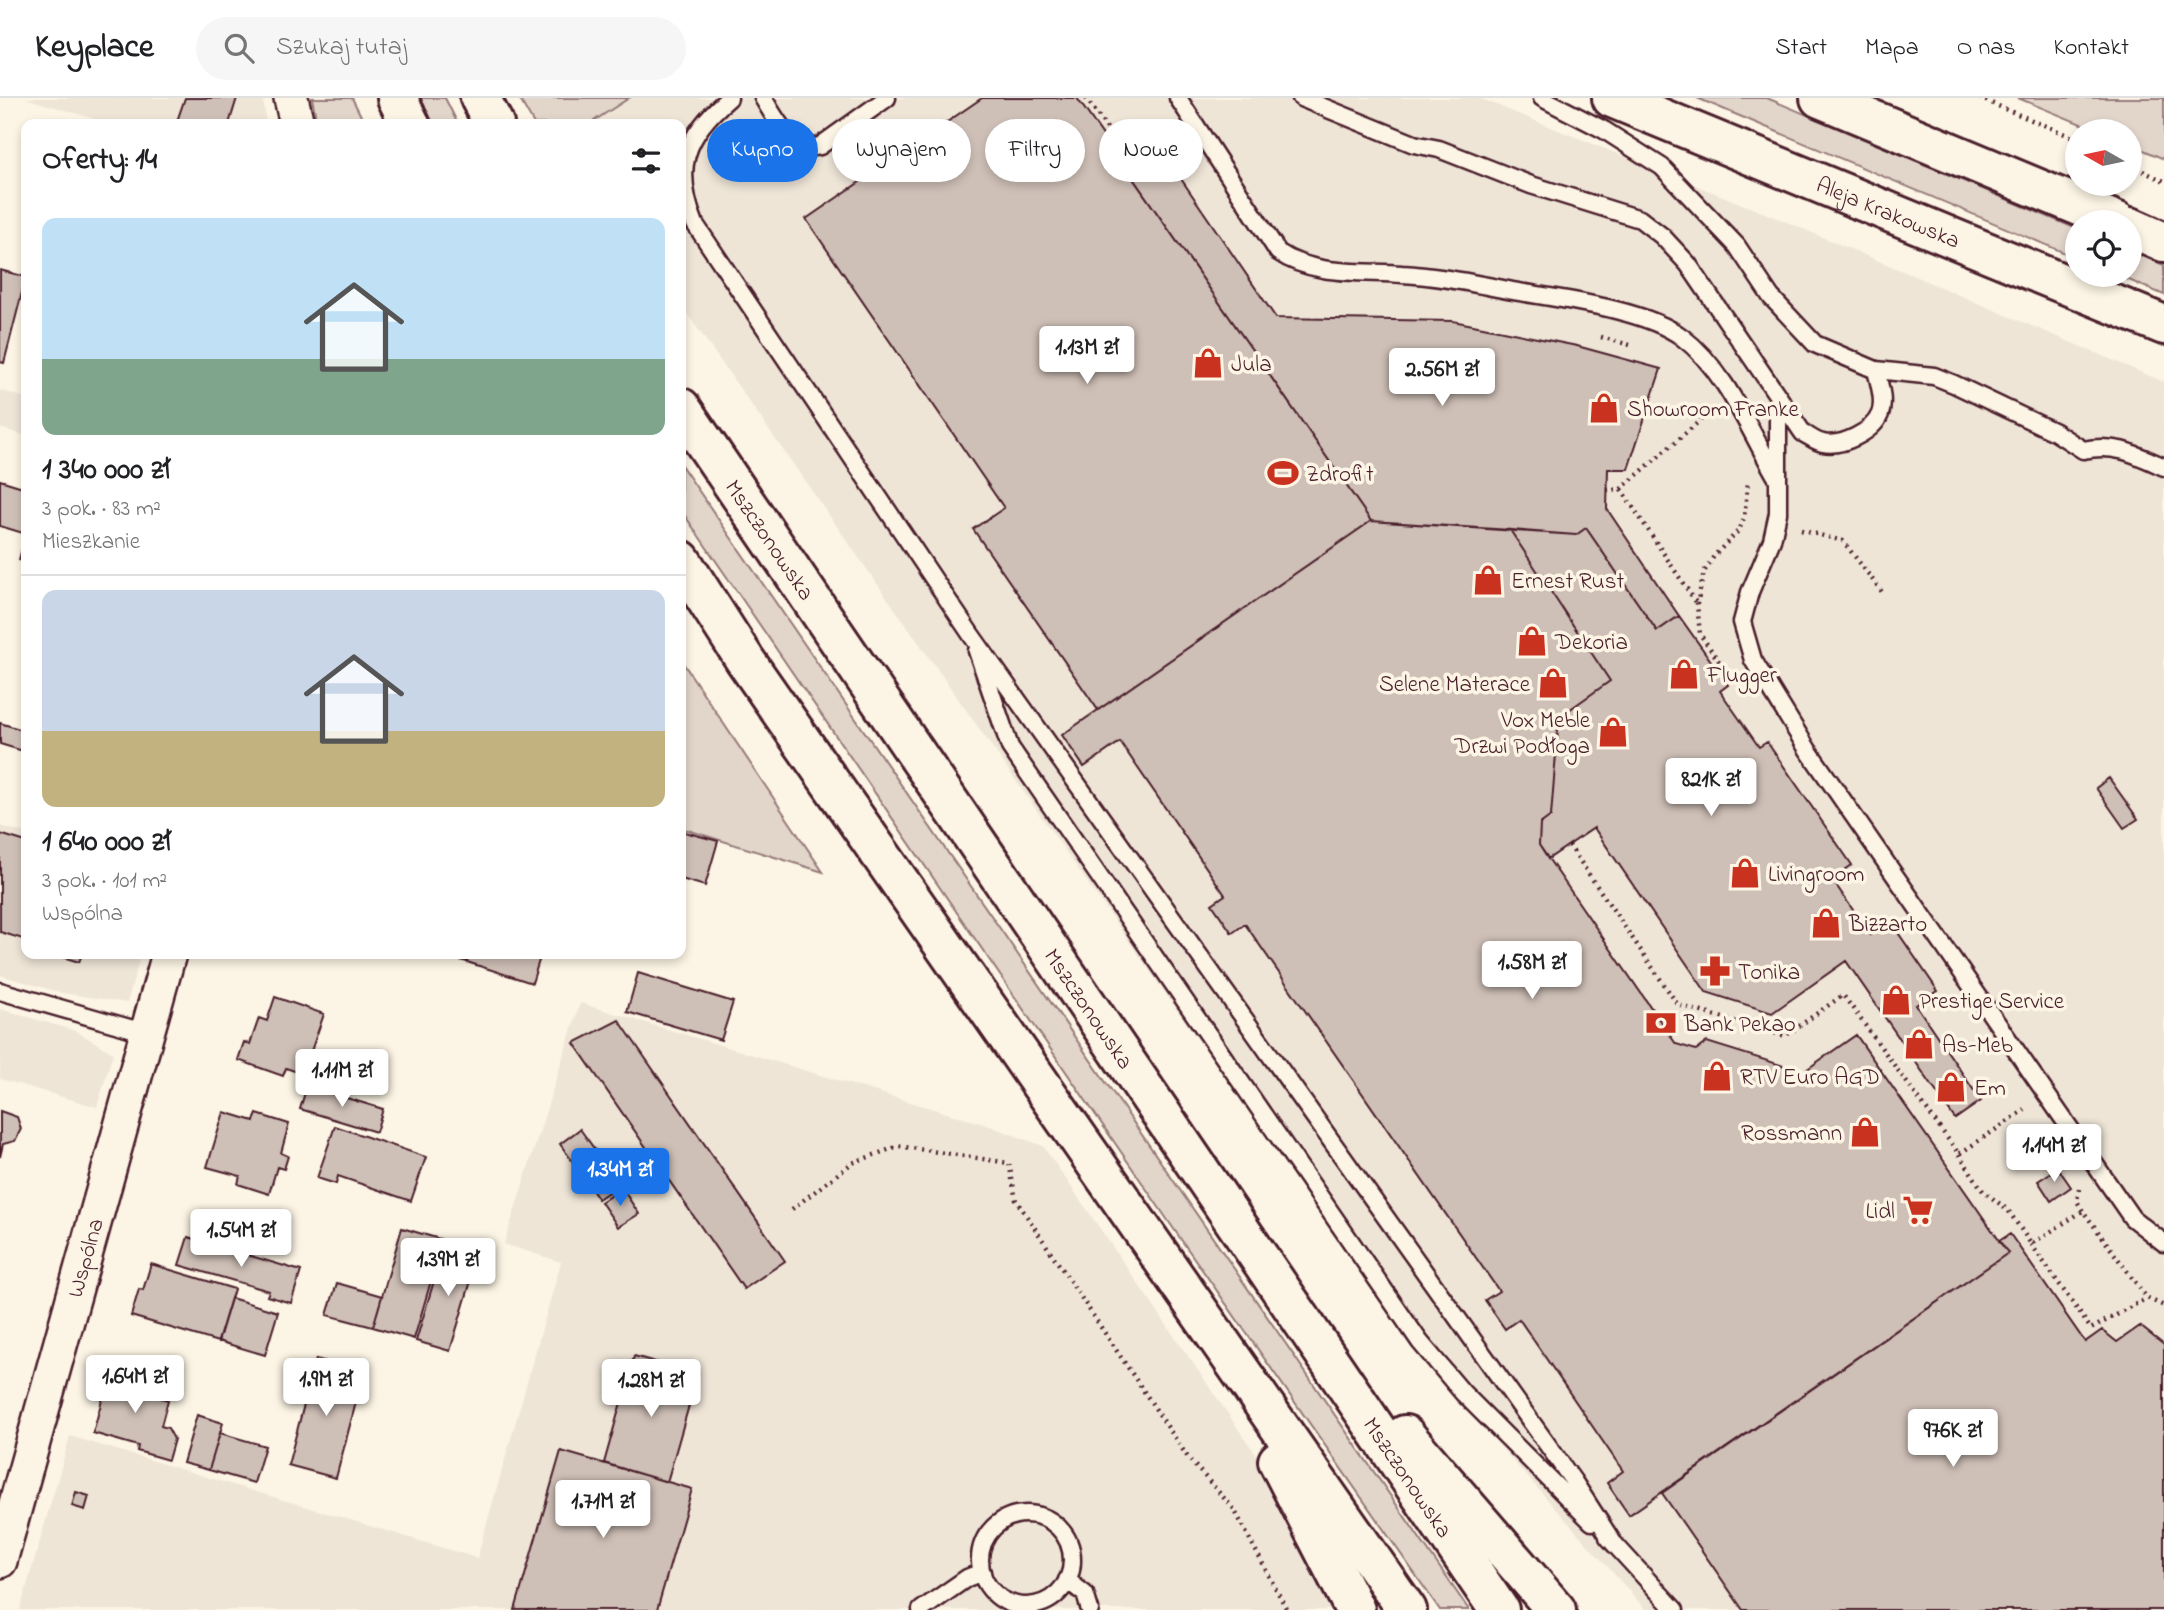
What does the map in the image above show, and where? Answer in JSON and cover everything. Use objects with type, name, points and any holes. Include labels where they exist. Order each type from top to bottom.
[{"type":"main road","points":[[397,98],[408,119]]},
{"type":"main road","points":[[480,98],[491,119]]},
{"type":"main road","name":"Aleja Krakowska","points":[[1612,98],[2164,325]]},
{"type":"main road","points":[[1820,98],[2089,210]]},
{"type":"main road","points":[[2142,232],[2164,242]]},
{"type":"main road","name":"Mszczonowska","points":[[686,415],[1499,1610]]},
{"type":"main road","points":[[686,568],[745,660],[1407,1610]]},
{"type":"main road","points":[[1266,1270],[1556,1610]]},
{"type":"main road","points":[[1210,1329],[1355,1610]]},
{"type":"street","points":[[291,98],[296,119]]},
{"type":"street","name":"Wspólna","points":[[0,1561],[168,959]]},
{"type":"lane","points":[[686,156],[692,139],[703,122],[729,98]]},
{"type":"lane","points":[[763,98],[798,144],[812,148],[820,146],[887,98]]},
{"type":"lane","points":[[1178,98],[1278,252],[1288,259],[1313,268],[1435,276],[1574,302],[1666,328],[1682,337],[1706,360],[1777,479]]},
{"type":"lane","points":[[1301,98],[1414,144],[1439,149],[1531,184],[1640,219],[1662,236],[1688,264],[1803,433],[1824,444],[1860,434],[1880,414],[1882,403],[1876,370]]},
{"type":"lane","points":[[1542,98],[1604,130],[1662,167],[1738,246],[1771,297],[1807,338],[1833,353],[1876,370],[1934,376],[1954,384],[2056,432],[2083,450],[2110,446],[2164,467]]},
{"type":"lane","points":[[686,200],[695,224],[972,636],[1574,1482],[1614,1544]]},
{"type":"lane","points":[[1778,397],[1778,513],[1774,532],[1750,592],[1742,622],[1752,660],[1761,678],[2132,1218],[2164,1243]]},
{"type":"lane","points":[[972,636],[1010,747],[1420,1342],[1463,1393],[1614,1544],[1675,1610]]},
{"type":"lane","points":[[0,991],[147,1033]]},
{"type":"lane","points":[[1023,1514],[1052,1522],[1063,1532],[1070,1545],[1072,1560],[1068,1580],[1052,1599],[1040,1607],[1008,1603],[996,1595],[982,1572],[980,1556],[990,1532],[1010,1517],[1023,1514]]},
{"type":"lane","points":[[921,1610],[967,1578],[982,1572]]},
{"type":"lane","points":[[1068,1580],[1085,1594],[1090,1610]]},
{"type":"path","points":[[1086,98],[1101,119]]},
{"type":"path","points":[[1979,98],[2065,134]]},
{"type":"path","points":[[2142,171],[2164,181]]},
{"type":"path","points":[[1591,334],[1642,348]]},
{"type":"path","points":[[1607,490],[1621,489],[1716,407]]},
{"type":"path","points":[[1731,679],[1700,634],[1697,604],[1704,572],[1714,556],[1739,530],[1744,518],[1749,474]]},
{"type":"path","points":[[1621,489],[1697,604]]},
{"type":"path","points":[[1801,530],[1843,541],[1882,592]]},
{"type":"path","points":[[1569,845],[1678,1005],[1785,1036],[1843,995],[1983,1191],[2008,1210],[2091,1329],[2147,1298]]},
{"type":"path","points":[[2020,1097],[2035,1120]]},
{"type":"path","points":[[1959,1154],[2028,1109]]},
{"type":"path","points":[[792,1209],[852,1163],[899,1146],[1009,1163],[1016,1200],[1189,1459],[1234,1509],[1287,1610]]},
{"type":"path","points":[[2079,1187],[2077,1201],[2084,1211],[2147,1298],[2164,1306]]},
{"type":"path","points":[[2031,1244],[2084,1211]]},
{"type":"shaded area","points":[[25,98],[263,98],[265,119],[94,119]]},
{"type":"shaded area","points":[[312,98],[352,98],[362,119],[316,119]]},
{"type":"shaded area","points":[[420,98],[445,98],[456,119],[431,119]]},
{"type":"shaded area","points":[[519,98],[629,98],[597,119],[531,119]]},
{"type":"shaded area","points":[[629,98],[1479,98],[1787,222],[2164,382],[2164,1610],[1646,1610],[1457,1398],[1377,1294],[686,312],[686,119],[597,119]]},
{"type":"shaded area","points":[[1697,98],[1767,98],[2065,224],[2065,253]]},
{"type":"shaded area","points":[[2018,98],[2164,98],[2164,159],[2142,149],[2142,119],[2069,119]]},
{"type":"shaded area","points":[[2142,256],[2164,265],[2164,295],[2142,286]]},
{"type":"shaded area","points":[[0,390],[21,396],[21,434],[0,428]]},
{"type":"shaded area","points":[[686,472],[1469,1610],[1440,1610],[1180,1238],[686,517]]},
{"type":"shaded area","points":[[686,667],[823,872],[686,830]]},
{"type":"shaded area","points":[[0,826],[21,832],[21,959],[140,959],[127,1003],[62,993],[0,975]]},
{"type":"shaded area","points":[[580,1003],[987,1125],[1043,1146],[1264,1466],[1345,1610],[20,1610],[70,1436],[477,1558],[561,1262],[504,1244]]},
{"type":"shaded area","points":[[0,1009],[76,1031],[113,1053],[97,1107],[0,1079]]},
{"type":"building","points":[[185,98],[237,98],[231,119],[178,119]]},
{"type":"building","points":[[982,98],[1077,98],[1099,130],[1099,182],[1135,182],[1371,521],[1098,710],[973,529],[1004,508],[806,219],[860,182],[971,182],[971,119],[951,119]]},
{"type":"building","points":[[1136,182],[1183,182],[1276,318],[1453,321],[1577,346],[1661,369],[1628,469],[1608,469],[1607,509],[1679,616],[1657,631],[1586,528],[1576,535],[1371,521]]},
{"type":"building","points":[[0,270],[21,276],[21,297],[4,363],[0,362]]},
{"type":"building","points":[[0,480],[21,486],[21,532],[0,526]]},
{"type":"building","points":[[1371,521],[1510,530],[1610,681],[1559,717],[1551,816],[1540,824],[1539,845],[1676,1044],[1696,1050],[1707,1042],[1803,1072],[1856,1035],[2008,1253],[1629,1515],[1607,1483],[1623,1471],[1519,1319],[1505,1329],[1485,1300],[1499,1291],[1245,924],[1232,933],[1212,904],[1225,895],[1120,742],[1084,767],[1062,735]]},
{"type":"building","points":[[1586,528],[1657,631],[1679,616],[1728,685],[1720,691],[1759,747],[1767,742],[1852,865],[1832,879],[1870,935],[1890,921],[1938,991],[1916,1005],[1981,1101],[1955,1119],[1846,961],[1772,1013],[1706,992],[1594,828],[1548,859],[1539,845],[1540,824],[1551,816],[1559,717],[1610,681],[1510,530],[1576,535]]},
{"type":"building","points":[[0,723],[21,729],[21,750],[0,744]]},
{"type":"building","points":[[2109,778],[2138,819],[2124,828],[2096,788]]},
{"type":"building","points":[[686,832],[718,841],[705,886],[686,880]]},
{"type":"building","points":[[0,834],[21,840],[21,938],[0,932]]},
{"type":"building","points":[[468,959],[539,959],[532,983],[467,962]]},
{"type":"building","points":[[638,973],[733,1002],[721,1040],[627,1012]]},
{"type":"building","points":[[275,997],[324,1014],[303,1074],[286,1068],[283,1076],[238,1060],[244,1042],[250,1044],[259,1018],[267,1021]]},
{"type":"building","points":[[619,1020],[785,1261],[744,1289],[574,1043]]},
{"type":"building","points":[[307,1086],[383,1109],[376,1132],[300,1109]]},
{"type":"building","points":[[0,1111],[17,1117],[21,1129],[15,1141],[3,1144],[0,1157]]},
{"type":"building","points":[[224,1112],[254,1121],[257,1114],[289,1124],[281,1153],[288,1156],[284,1169],[277,1167],[269,1194],[238,1184],[240,1176],[207,1167]]},
{"type":"building","points":[[335,1126],[426,1157],[411,1201],[338,1176],[336,1184],[317,1178]]},
{"type":"building","points":[[580,1129],[598,1154],[578,1169],[560,1144]]},
{"type":"building","points":[[603,1160],[619,1185],[598,1199],[582,1174]]},
{"type":"building","points":[[2058,1168],[2071,1187],[2051,1201],[2038,1181]]},
{"type":"building","points":[[622,1188],[639,1214],[618,1227],[601,1202]]},
{"type":"building","points":[[402,1228],[443,1240],[414,1339],[373,1327]]},
{"type":"building","points":[[2010,1234],[2085,1342],[2102,1330],[2117,1342],[2140,1326],[2164,1345],[2164,1610],[1743,1610],[1662,1493],[2008,1253],[1999,1241]]},
{"type":"building","points":[[188,1237],[301,1271],[291,1303],[267,1296],[269,1291],[179,1265]]},
{"type":"building","points":[[445,1244],[479,1254],[450,1351],[416,1341]]},
{"type":"building","points":[[151,1264],[234,1289],[218,1342],[131,1316],[139,1289],[143,1290]]},
{"type":"building","points":[[337,1283],[382,1296],[373,1327],[327,1315]]},
{"type":"building","points":[[231,1298],[278,1312],[265,1355],[218,1341]]},
{"type":"building","points":[[634,1356],[698,1374],[667,1482],[604,1463]]},
{"type":"building","points":[[316,1359],[364,1372],[336,1478],[288,1465]]},
{"type":"building","points":[[141,1373],[154,1377],[158,1385],[155,1396],[168,1400],[161,1426],[168,1428],[174,1439],[168,1460],[137,1451],[138,1446],[93,1433],[109,1374],[132,1380]]},
{"type":"building","points":[[197,1415],[223,1423],[209,1470],[183,1463]]},
{"type":"building","points":[[220,1433],[265,1446],[254,1483],[209,1470]]},
{"type":"building","points":[[561,1451],[692,1489],[657,1610],[515,1610]]},
{"type":"building","points":[[76,1492],[89,1496],[85,1510],[72,1506]]},
{"type":"place","name":"Jula","points":[[1208,363]]},
{"type":"place","name":"Showroom Franke","points":[[1604,408]]},
{"type":"place","name":"Zdrofit","points":[[1283,473]]},
{"type":"place","name":"Ernest Rust","points":[[1488,580]]},
{"type":"place","name":"Dekoria","points":[[1532,641]]},
{"type":"place","name":"Flugger","points":[[1684,674]]},
{"type":"place","name":"Selene Materace","points":[[1553,683]]},
{"type":"place","name":"Vox Meble Drzwi Podłoga","points":[[1613,732]]},
{"type":"place","name":"Livingroom","points":[[1745,873]]},
{"type":"place","name":"Bizzarto","points":[[1826,923]]},
{"type":"place","name":"Tonika","points":[[1715,971]]},
{"type":"place","name":"Prestige Service","points":[[1896,1000]]},
{"type":"place","name":"Bank Pekao","points":[[1661,1023]]},
{"type":"place","name":"As-Meb","points":[[1919,1044]]},
{"type":"place","name":"RTV Euro AGD","points":[[1717,1076]]},
{"type":"place","name":"Em","points":[[1951,1087]]},
{"type":"place","name":"Rossmann","points":[[1865,1132]]},
{"type":"place","name":"Lidl","points":[[1918,1210]]}]
